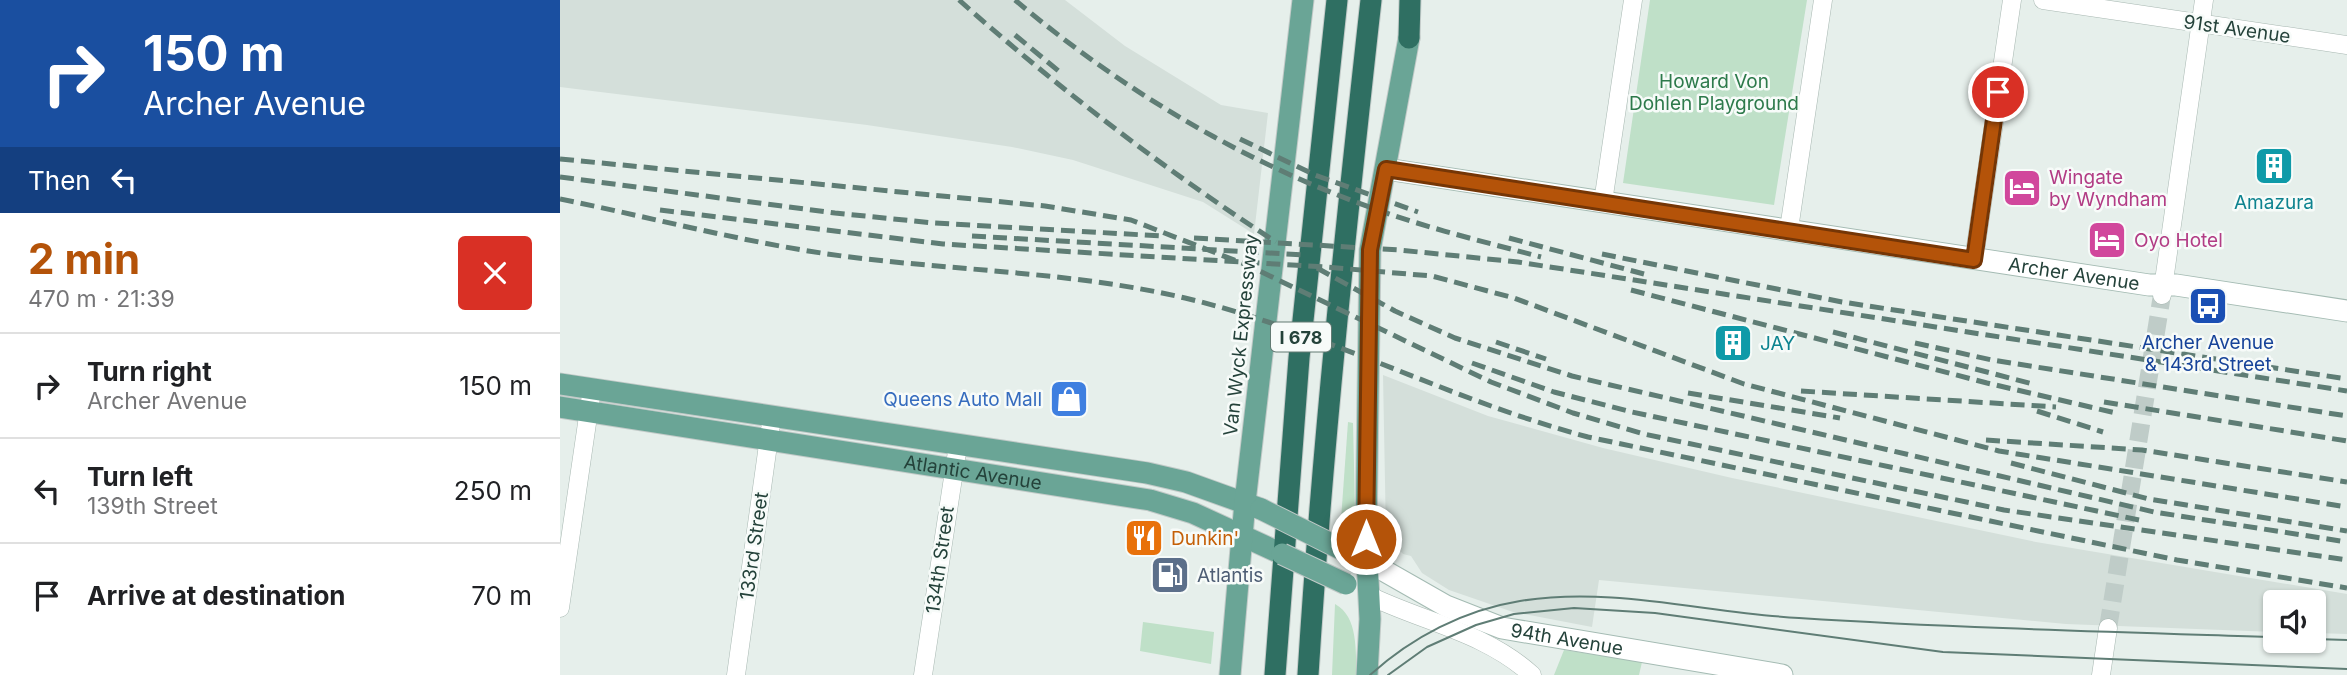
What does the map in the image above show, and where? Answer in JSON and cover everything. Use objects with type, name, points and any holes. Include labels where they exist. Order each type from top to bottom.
[{"type":"highway","name":"I 678","points":[[1275,675],[1299,358],[1337,0]]},
{"type":"highway","name":"I 678","points":[[1308,675],[1335,315],[1371,0]]},
{"type":"highway","points":[[1409,38],[1410,0]]},
{"type":"main road","name":"Van Wyck Expressway","points":[[1230,675],[1251,539],[1303,0]]},
{"type":"main road","points":[[1367,675],[1370,619],[1368,595],[1358,557],[1370,250],[1409,38]]},
{"type":"main road","name":"Atlantic Avenue","points":[[560,384],[1167,477],[1253,506],[1358,557]]},
{"type":"main road","name":"Atlantic Avenue","points":[[560,407],[1166,503],[1251,539],[1368,595]]},
{"type":"street","points":[[1409,38],[1416,0]]},
{"type":"street","points":[[1603,202],[1633,0]]},
{"type":"street","points":[[1789,229],[1823,0]]},
{"type":"street","points":[[1974,260],[2012,0]]},
{"type":"street","name":"91st Avenue","points":[[2043,0],[2347,45]]},
{"type":"street","points":[[2163,290],[2204,0]]},
{"type":"street","name":"Archer Avenue","points":[[1386,169],[1789,229],[2163,290],[2347,312]]},
{"type":"street","points":[[560,608],[592,389]]},
{"type":"street","name":"133rd Street","points":[[736,675],[772,416]]},
{"type":"street","name":"134th Street","points":[[923,675],[958,445]]},
{"type":"street","name":"94th Avenue","points":[[1358,557],[1446,606],[1488,625],[1724,670],[1782,675]]},
{"type":"street","name":"94th Avenue","points":[[1368,595],[1482,641],[1510,657],[1532,675]]},
{"type":"street","points":[[2101,675],[2108,628]]},
{"type":"shaded area","points":[[560,0],[1065,0],[1125,46],[1221,105],[1268,113],[1254,234],[1203,202],[1073,160],[1012,147],[867,125],[560,87]]},
{"type":"shaded area","points":[[1383,375],[1488,416],[1603,448],[1732,478],[2036,542],[2323,590],[2263,590],[2263,632],[2066,624],[1599,580],[1592,627],[1513,612],[1449,590],[1422,573],[1411,556],[1403,554],[1386,535]]},
{"type":"shaded area","points":[[2326,590],[2347,594],[2347,634],[2326,633]]},
{"type":"green space","name":"Howard Von Dohlen Playground","points":[[1650,0],[1807,0],[1774,205],[1623,183]]},
{"type":"green space","points":[[1348,422],[1353,423],[1355,509],[1352,524],[1341,520]]},
{"type":"green space","points":[[1335,604],[1343,610],[1352,626],[1357,675],[1332,675]]},
{"type":"green space","points":[[1143,622],[1214,632],[1211,664],[1140,651]]},
{"type":"green space","points":[[1564,650],[1642,662],[1639,675],[1554,675]]},
{"type":"tunnel","points":[[2108,628],[2162,295]]},
{"type":"tram line","points":[[1370,675],[1421,637],[1459,618],[1499,605],[1555,597],[1625,598],[1764,615],[1858,621],[2263,637]]},
{"type":"tram line","points":[[1388,675],[1427,647],[1476,625],[1514,614],[1574,608],[1655,613],[1943,652],[2347,669]]},
{"type":"tram line","points":[[2326,639],[2347,640]]},
{"type":"railway","points":[[959,0],[1113,127],[1276,242]]},
{"type":"railway","points":[[1015,0],[1140,93],[1184,120],[1276,168],[1393,215],[1541,257]]},
{"type":"railway","points":[[1015,35],[1061,73]]},
{"type":"railway","points":[[1240,139],[1315,175],[1418,212]]},
{"type":"railway","points":[[560,159],[1045,206],[1131,220],[1247,265],[1491,382],[1573,413],[1644,434],[2004,510],[2347,560]]},
{"type":"railway","points":[[560,177],[835,213],[934,223],[1162,236]]},
{"type":"railway","points":[[560,199],[820,253],[1104,283],[1185,298],[1287,328],[1486,404],[1588,437],[2177,560],[2347,588]]},
{"type":"railway","points":[[660,210],[943,244],[1432,276],[1514,298],[1744,384],[1999,451],[2347,507]]},
{"type":"railway","points":[[972,236],[1304,255]]},
{"type":"railway","points":[[1194,238],[1399,250],[1518,262],[2347,391]]},
{"type":"railway","points":[[1509,238],[1644,274]]},
{"type":"railway","points":[[1602,254],[1842,302],[2347,379]]},
{"type":"railway","points":[[1317,268],[1395,311],[1455,338],[1572,376],[2154,512],[2347,542]]},
{"type":"railway","points":[[1631,290],[1987,383],[2116,413]]},
{"type":"railway","points":[[1833,332],[2033,384]]},
{"type":"railway","points":[[1496,342],[1546,359]]},
{"type":"railway","points":[[1915,343],[1992,360],[2347,416]]},
{"type":"railway","points":[[1472,363],[1554,392],[1632,412],[2139,520]]},
{"type":"railway","points":[[1801,391],[2056,407]]},
{"type":"railway","points":[[1688,393],[1840,418]]},
{"type":"railway","points":[[2104,402],[2347,441]]},
{"type":"railway","points":[[2037,411],[2103,432]]},
{"type":"railway","points":[[1986,440],[2142,450],[2347,482]]},
{"type":"railway","points":[[2011,463],[2149,499],[2347,531]]},
{"type":"place","name":"Amazura","points":[[2274,166]]},
{"type":"place","name":"Wingate by Wyndham","points":[[2022,188]]},
{"type":"place","name":"Oyo Hotel","points":[[2107,240]]},
{"type":"place","name":"Archer Avenue & 143rd Street","points":[[2208,306]]},
{"type":"place","name":"JAY","points":[[1733,343]]},
{"type":"place","name":"Queens Auto Mall","points":[[1069,399]]},
{"type":"place","name":"Dunkin'","points":[[1144,538]]},
{"type":"place","name":"Atlantis","points":[[1170,575]]},
{"type":"route","points":[[1366,539],[1370,250],[1386,169],[1789,229],[1974,260],[1998,92]]}]
